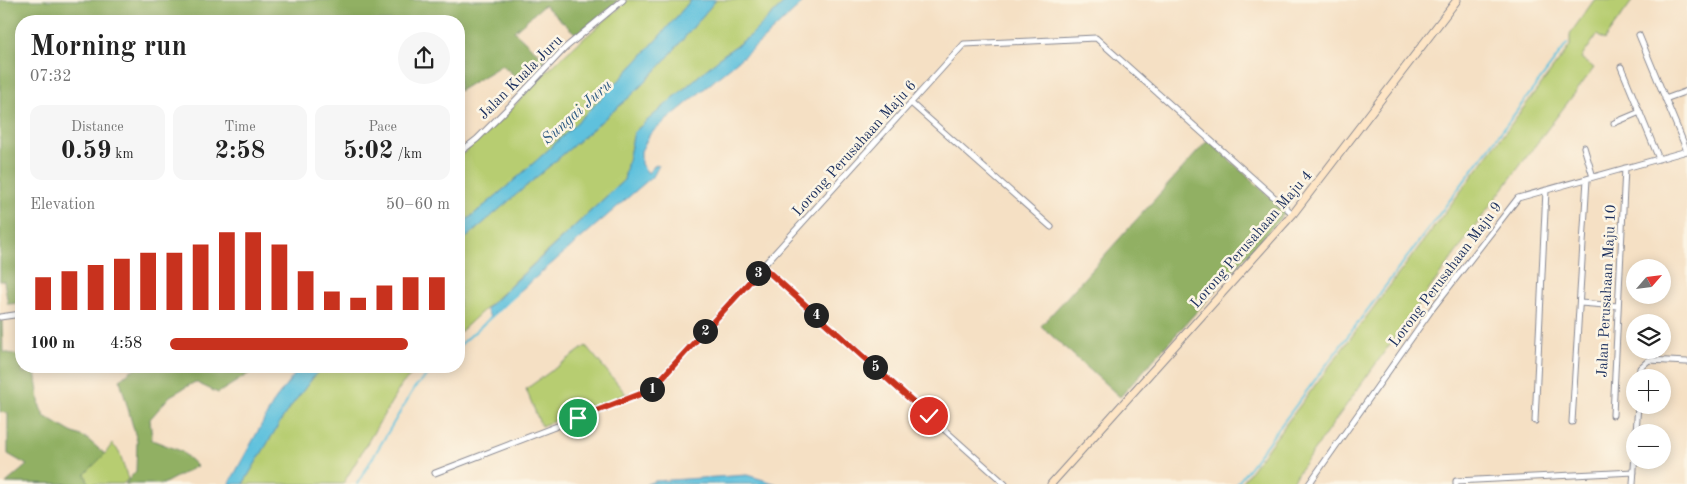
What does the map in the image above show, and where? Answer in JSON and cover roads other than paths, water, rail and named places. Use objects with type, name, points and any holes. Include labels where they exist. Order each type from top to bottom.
[{"type":"street","name":"Jalan Kuala Juru","points":[[465,148],[511,105],[558,54],[623,0]]},
{"type":"street","name":"Lorong Perusahaan Maju 4","points":[[1051,484],[1293,214],[1457,0]]},
{"type":"street","points":[[1639,34],[1687,151]]},
{"type":"street","name":"Lorong Perusahaan Maju 6","points":[[435,473],[651,390],[912,104],[964,44],[1096,38],[1293,214]]},
{"type":"street","points":[[1621,67],[1659,159]]},
{"type":"street","points":[[1665,99],[1687,91]]},
{"type":"street","points":[[912,104],[1051,227]]},
{"type":"street","points":[[1614,123],[1640,112]]},
{"type":"street","points":[[1572,422],[1590,178],[1584,147]]},
{"type":"street","name":"Lorong Perusahaan Maju 9","points":[[1311,483],[1432,309],[1518,198],[1687,151]]},
{"type":"street","name":"Jalan Perusahaan Maju 10","points":[[1613,416],[1624,168]]},
{"type":"street","points":[[1536,421],[1546,190]]},
{"type":"street","points":[[763,267],[1005,484]]},
{"type":"street","points":[[1580,303],[1618,306]]},
{"type":"street","points":[[0,317],[15,315]]},
{"type":"street","points":[[1640,369],[1649,360],[1687,362]]},
{"type":"street","points":[[1633,484],[1634,469]]},
{"type":"street","points":[[1456,484],[1456,481],[1634,472]]},
{"type":"water","name":"Sungai Juru","points":[[691,0],[716,0],[663,63],[633,94],[465,239],[465,221],[521,174],[581,119]]},
{"type":"water","points":[[787,0],[806,0],[758,44],[650,134],[641,151],[641,164],[648,173],[656,164],[659,165],[654,175],[490,317],[486,309],[624,180],[634,132],[723,55],[750,36]]},
{"type":"water","points":[[296,373],[317,373],[285,414],[243,484],[229,484],[275,400]]},
{"type":"water","points":[[747,475],[777,484],[646,484],[655,481]]},
{"type":"waterway","points":[[1237,484],[1567,44]]},
{"type":"waterway","points":[[465,341],[517,294]]},
{"type":"waterway","points":[[357,484],[415,387],[430,373]]}]
